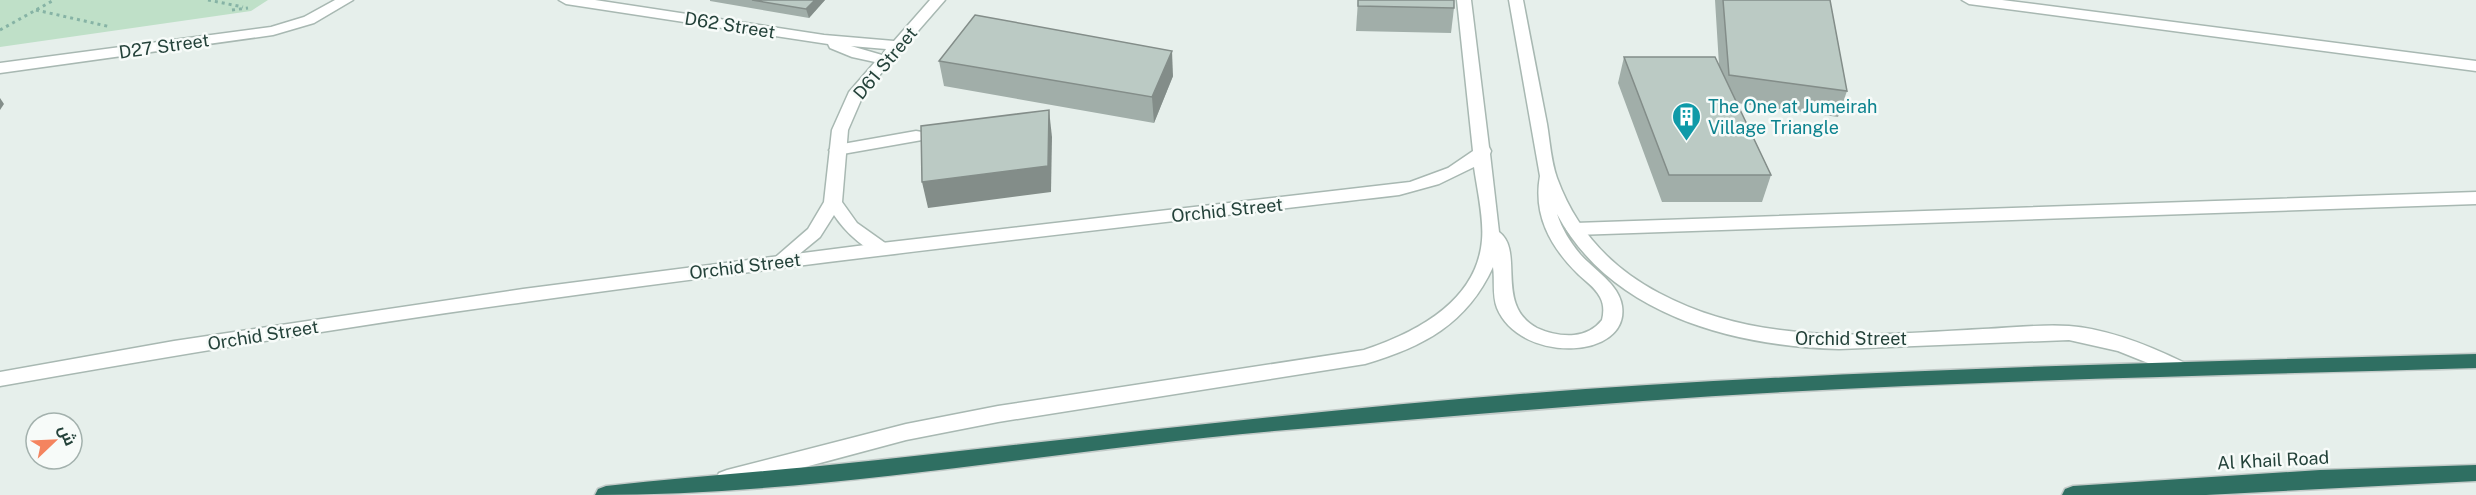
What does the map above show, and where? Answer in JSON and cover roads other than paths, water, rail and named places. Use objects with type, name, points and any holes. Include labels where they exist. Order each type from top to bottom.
[{"type":"highway","points":[[606,495],[715,482],[871,469],[1072,445],[1458,407],[1820,383],[2178,368],[2476,361]]},
{"type":"highway","name":"Al Khail Road","points":[[2073,495],[2320,479],[2476,473]]},
{"type":"street","name":"D27 Street","points":[[0,68],[273,31],[297,24],[329,5],[346,0]]},
{"type":"street","name":"D62 Street","points":[[566,0],[824,39],[897,46]]},
{"type":"street","name":"D61 Street","points":[[780,261],[814,232],[832,202],[840,130],[857,92],[938,0]]},
{"type":"street","points":[[1464,0],[1491,221],[1500,255],[1507,309],[1513,319],[1523,328],[1550,340],[1580,342],[1603,332],[1610,324],[1613,305],[1608,295],[1555,234],[1545,204],[1548,176]]},
{"type":"street","name":"Orchid Street","points":[[1516,0],[1548,176],[1575,229],[1594,255],[1621,279],[1657,301],[1702,319],[1750,333],[1804,341],[1855,342],[2069,333],[2096,336],[2124,344],[2178,368]]},
{"type":"street","points":[[1970,0],[2476,66]]},
{"type":"street","name":"D62 Street","points":[[824,39],[857,54],[885,60]]},
{"type":"street","points":[[837,150],[916,136]]},
{"type":"street","name":"Orchid Street","points":[[0,379],[304,328],[549,291],[780,261],[1399,190],[1440,179],[1471,162],[1483,151]]},
{"type":"street","points":[[1575,229],[2476,198]]},
{"type":"street","points":[[832,202],[851,227],[882,249]]},
{"type":"street","points":[[715,482],[811,455],[906,432],[998,414],[1337,363],[1393,348],[1418,338],[1438,324],[1471,293],[1482,276],[1489,258],[1491,221]]},
{"type":"place","name":"The One at Jumeirah Village Triangle","points":[[1687,142]]}]
